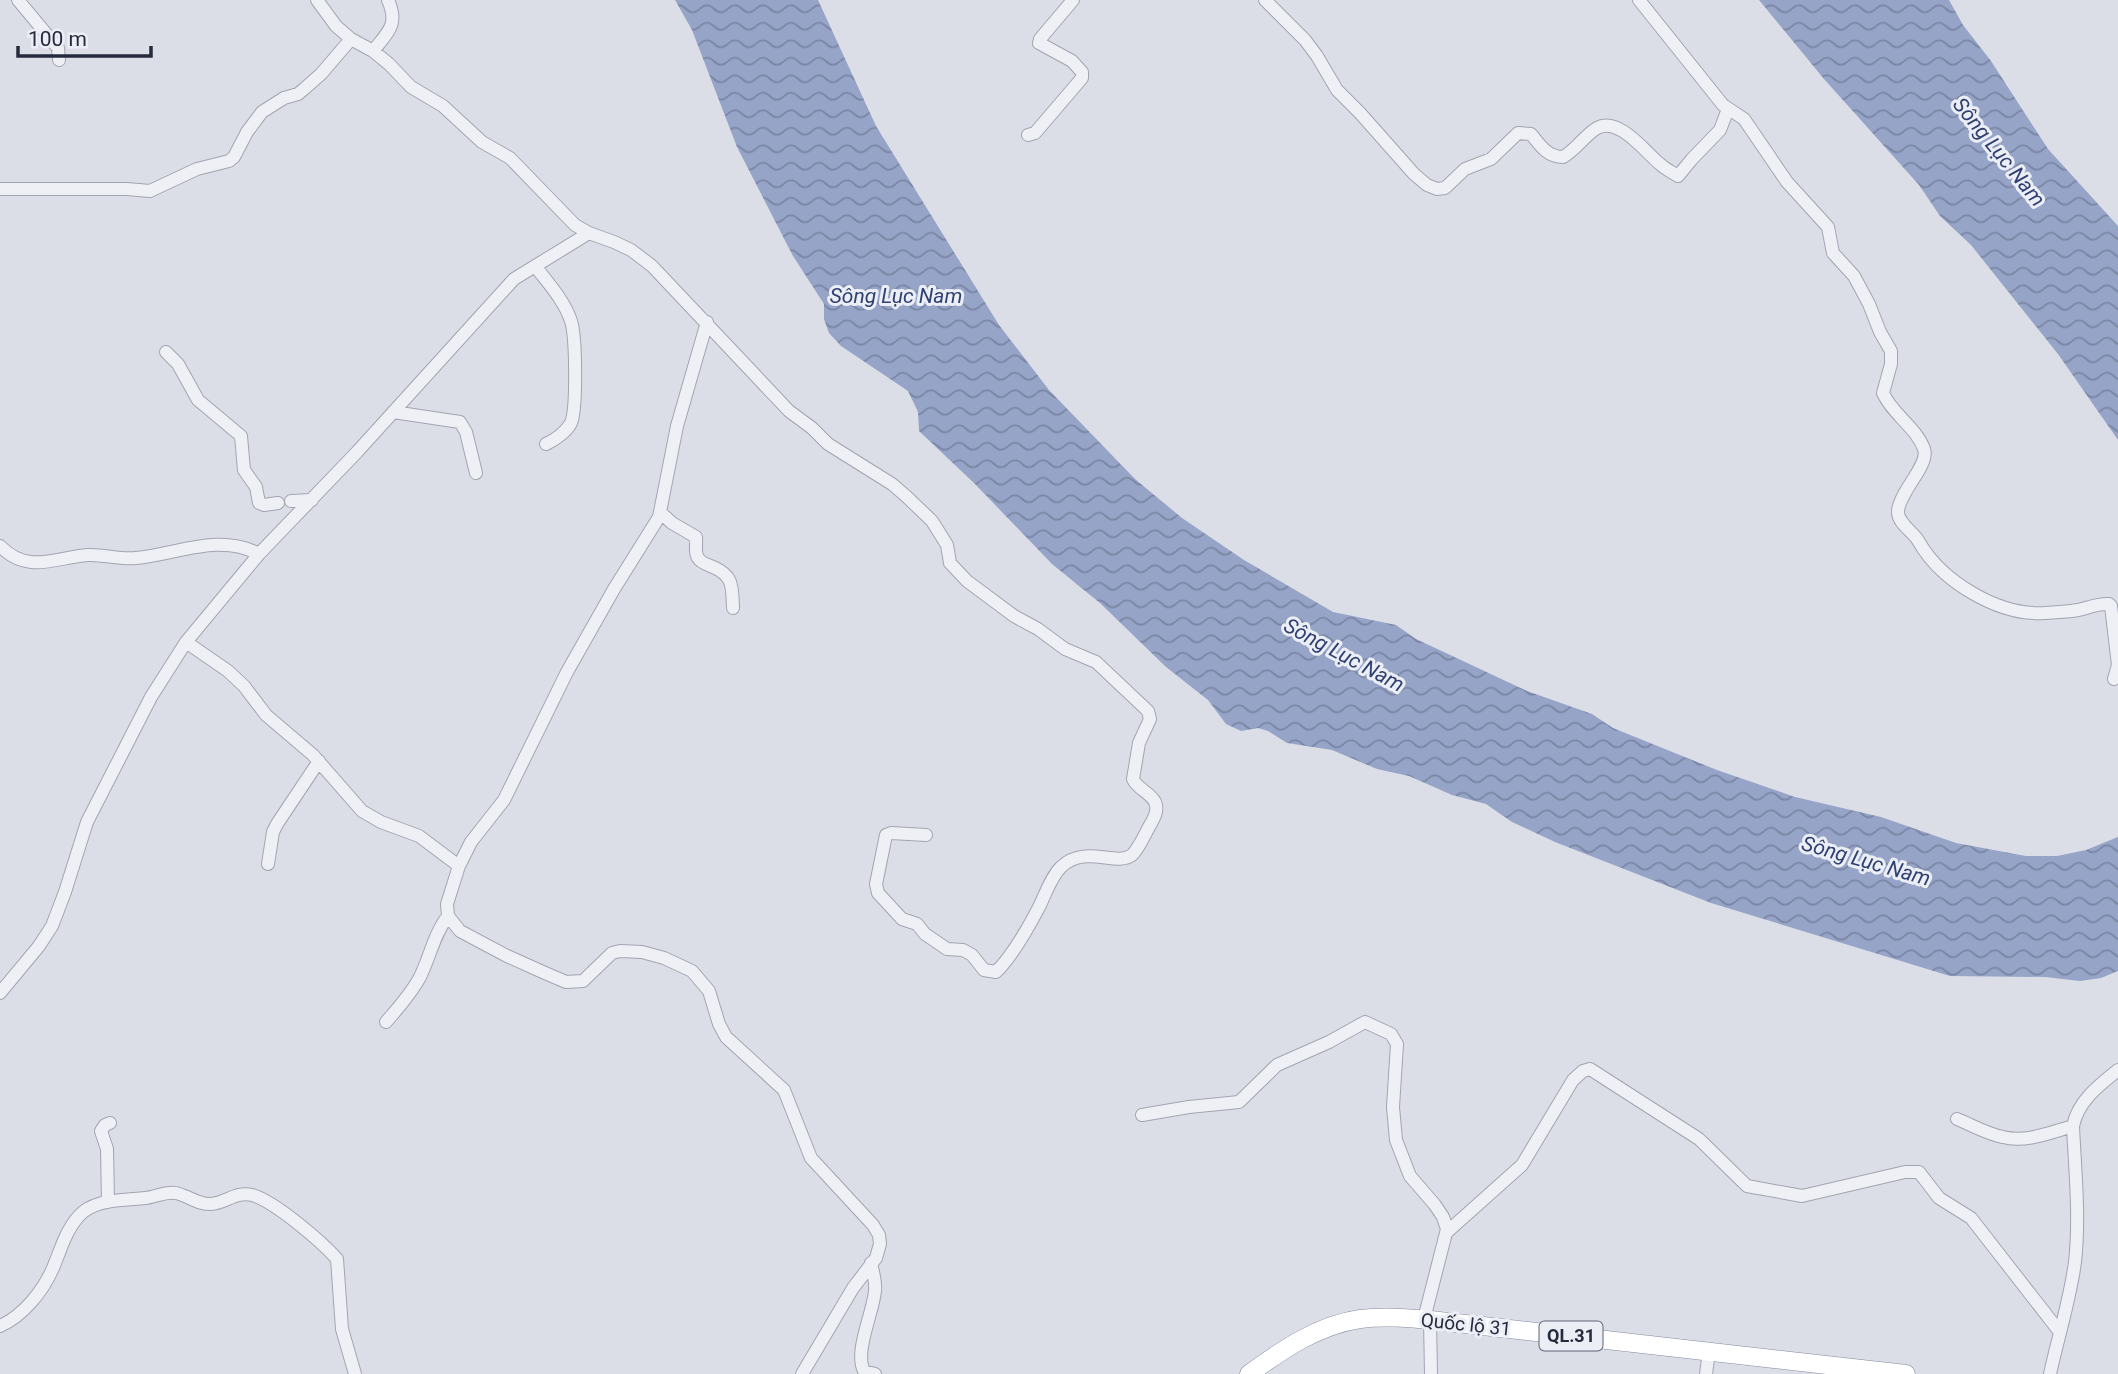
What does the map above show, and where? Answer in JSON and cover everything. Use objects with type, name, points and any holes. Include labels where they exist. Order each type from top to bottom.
[{"type":"highway","name":"Quốc lộ 31","points":[[1248,1374],[1304,1338],[1334,1325],[1385,1317],[1906,1374]]},
{"type":"street","points":[[18,0],[58,48],[59,60]]},
{"type":"street","points":[[317,0],[336,26],[351,39],[373,51],[411,87],[443,106],[482,142],[510,158],[575,225],[614,242],[646,261],[789,411],[828,444],[892,484],[932,521],[947,545],[950,563],[967,581],[1065,649],[1096,662],[1149,711],[1150,719],[1139,743],[1134,782],[1153,799],[1156,813],[1135,853],[1121,859],[1082,857],[1062,866],[1055,874],[1027,928],[996,972],[984,970],[972,954],[963,950],[947,949],[925,934],[917,924],[902,919],[876,887],[886,835],[926,835]]},
{"type":"street","points":[[373,51],[392,28],[393,11],[388,0]]},
{"type":"street","points":[[1028,135],[1035,133],[1082,78],[1082,72],[1072,61],[1039,43],[1073,0]]},
{"type":"street","points":[[1265,0],[1305,40],[1337,90],[1414,174],[1427,185],[1437,189],[1447,186],[1465,169],[1491,159],[1518,133],[1531,134],[1547,153],[1563,157],[1595,130],[1605,126],[1626,133],[1660,164],[1678,176],[1720,130],[1728,109]]},
{"type":"street","points":[[1639,0],[1728,109],[1742,117],[1750,126],[1787,182],[1828,227],[1833,253],[1854,276],[1869,304],[1891,351],[1891,364],[1883,393],[1925,450],[1900,500],[1900,520],[1916,536],[1931,559],[1953,581],[1996,604],[2035,613],[2109,604],[2118,665],[2114,679]]},
{"type":"street","points":[[0,190],[150,191],[197,169],[229,161],[262,112],[284,98],[298,94],[321,74],[351,39]]},
{"type":"street","points":[[0,993],[52,926],[92,811],[151,697],[186,642],[259,554],[312,500],[503,290],[514,279],[589,233]]},
{"type":"street","points":[[535,266],[568,314],[575,342],[572,420],[564,431],[546,444]]},
{"type":"street","points":[[707,322],[677,426],[660,512],[561,683],[504,800],[471,842],[459,866],[447,904],[448,916],[454,927],[460,931],[507,956],[566,982],[583,981],[608,957],[620,951],[642,952],[664,958],[691,971],[701,981],[711,995],[719,1024],[726,1037],[784,1090],[811,1158],[877,1230],[880,1244],[876,1258],[853,1288],[802,1374]]},
{"type":"street","points":[[166,352],[178,364],[198,400],[242,436],[244,470],[256,487],[259,502],[264,505],[312,500]]},
{"type":"street","points":[[393,412],[460,422],[466,432],[477,473]]},
{"type":"street","points":[[660,512],[672,523],[696,537],[697,557],[701,561],[723,571],[729,578],[733,608]]},
{"type":"street","points":[[0,546],[14,557],[41,562],[91,554],[137,558],[215,544],[244,548],[259,554]]},
{"type":"street","points":[[186,642],[228,671],[244,686],[266,715],[318,761],[367,815],[419,836],[459,866]]},
{"type":"street","points":[[268,864],[273,832],[318,761]]},
{"type":"street","points":[[386,1021],[416,984],[440,927],[448,916]]},
{"type":"street","points":[[1142,1115],[1239,1102],[1277,1065],[1329,1042],[1365,1022],[1391,1034],[1397,1044],[1392,1107],[1396,1140],[1409,1176],[1440,1212],[1447,1232]]},
{"type":"street","points":[[1431,1374],[1427,1320],[1431,1287],[1447,1232],[1522,1165],[1573,1080],[1583,1071],[1590,1069],[1699,1139],[1747,1186],[1802,1196],[1905,1171],[1919,1172],[1942,1202],[1971,1218],[2059,1331]]},
{"type":"street","points":[[2050,1374],[2076,1255],[2077,1200],[2073,1126],[2081,1104],[2118,1070]]},
{"type":"street","points":[[1957,1119],[2013,1139],[2073,1126]]},
{"type":"street","points":[[108,1202],[107,1149],[101,1132],[105,1125],[110,1124]]},
{"type":"street","points":[[0,1326],[22,1311],[41,1289],[53,1269],[69,1230],[91,1207],[108,1202],[174,1193],[209,1205],[240,1194],[253,1195],[299,1225],[337,1259],[342,1329],[355,1374]]},
{"type":"street","points":[[872,1264],[875,1291],[864,1340],[862,1366],[864,1371],[875,1374]]},
{"type":"street","points":[[1706,1374],[1709,1352]]},
{"type":"water","points":[[675,0],[818,0],[876,126],[999,325],[1049,390],[1135,479],[1182,518],[1244,560],[1333,612],[1396,625],[1416,639],[1527,691],[1592,714],[1613,728],[1717,770],[1795,797],[1881,817],[1956,843],[2026,856],[2057,856],[2086,850],[2118,837],[2118,971],[2101,978],[2080,981],[2045,977],[1950,976],[1711,903],[1555,842],[1512,822],[1486,804],[1452,795],[1409,776],[1377,769],[1332,750],[1287,743],[1258,728],[1241,731],[1226,724],[1208,700],[1166,667],[1100,603],[1052,564],[975,484],[919,431],[918,412],[908,391],[841,346],[829,333],[824,319],[824,304],[793,256],[737,147],[692,30]]},
{"type":"water","name":"Sông Lục Nam","points":[[1759,0],[1949,0],[1963,25],[1991,61],[2048,149],[2118,226],[2118,440],[2058,354],[1971,245],[1940,216],[1919,185],[1824,79]]}]
